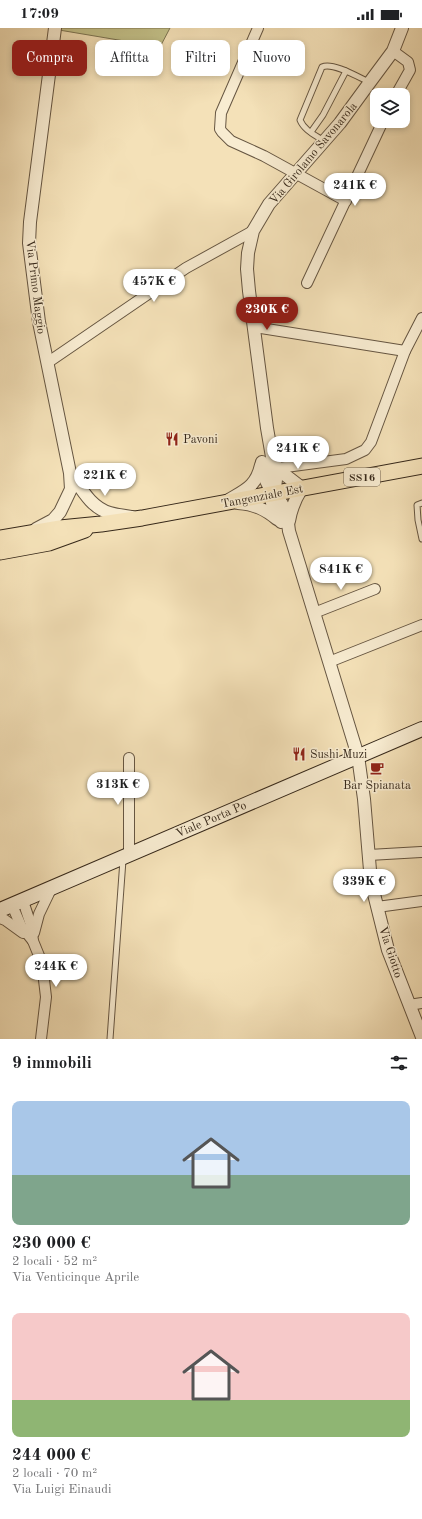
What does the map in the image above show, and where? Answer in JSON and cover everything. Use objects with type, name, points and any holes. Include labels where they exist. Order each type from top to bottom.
[{"type":"main road","name":"Tangenziale Est","points":[[0,538],[60,528],[142,518],[422,466]]},
{"type":"main road","name":"Tangenziale Est","points":[[0,552],[49,544],[101,524]]},
{"type":"main road","name":"Viale Porta Po","points":[[12,905],[422,729]]},
{"type":"street","name":"Via Primo Maggio","points":[[30,533],[53,520],[60,512],[71,489],[70,473],[39,322],[29,243],[30,222],[55,28]]},
{"type":"street","points":[[258,28],[221,113],[220,129],[232,141],[264,156],[295,174],[346,200]]},
{"type":"street","name":"Via Girolamo Savonarola","points":[[272,493],[276,487],[276,480],[267,459],[267,428],[247,269],[248,253],[253,231],[270,204],[340,123],[393,50],[402,28]]},
{"type":"street","points":[[393,50],[408,62],[410,70],[400,88]]},
{"type":"street","points":[[307,283],[380,128]]},
{"type":"street","points":[[47,362],[186,268],[253,231]]},
{"type":"street","points":[[278,468],[346,459],[365,450],[371,442],[405,351],[422,318]]},
{"type":"street","points":[[254,327],[405,351]]},
{"type":"street","points":[[227,503],[254,483],[267,459]]},
{"type":"street","name":"Via Girolamo Savonarola","points":[[267,459],[302,488]]},
{"type":"street","name":"Via Primo Maggio","points":[[70,473],[88,498],[99,508],[109,513],[142,518]]},
{"type":"street","points":[[286,525],[296,498],[302,488]]},
{"type":"street","points":[[272,493],[282,504],[286,525],[358,756]]},
{"type":"street","points":[[227,503],[251,504],[261,508],[286,525]]},
{"type":"street","points":[[314,613],[375,589]]},
{"type":"street","points":[[329,662],[422,625]]},
{"type":"street","name":"Via Giotto","points":[[358,756],[364,799],[371,882],[388,950],[422,1037]]},
{"type":"street","points":[[126,856],[129,758]]},
{"type":"street","points":[[369,855],[421,852]]},
{"type":"street","points":[[34,941],[35,926],[39,914],[52,889]]},
{"type":"street","points":[[377,907],[422,901]]},
{"type":"street","points":[[12,905],[22,926],[34,941],[42,963],[46,997],[41,1039]]},
{"type":"street","points":[[0,918],[34,941]]},
{"type":"street","points":[[409,1005],[422,1003]]},
{"type":"lane","points":[[324,141],[302,125],[300,120],[322,67],[326,65],[346,71],[370,82]]},
{"type":"lane","points":[[311,132],[323,115],[346,71]]},
{"type":"lane","points":[[422,503],[418,505],[418,520],[422,539]]},
{"type":"lane","points":[[110,1039],[126,856]]},
{"type":"shaded area","points":[[60,28],[170,28],[163,41],[163,40],[118,40],[59,30]]},
{"type":"place","name":"Pavoni","points":[[172,439]]},
{"type":"place","name":"Sushi Muzi","points":[[299,754]]},
{"type":"place","name":"Bar Spianata","points":[[377,768]]}]
